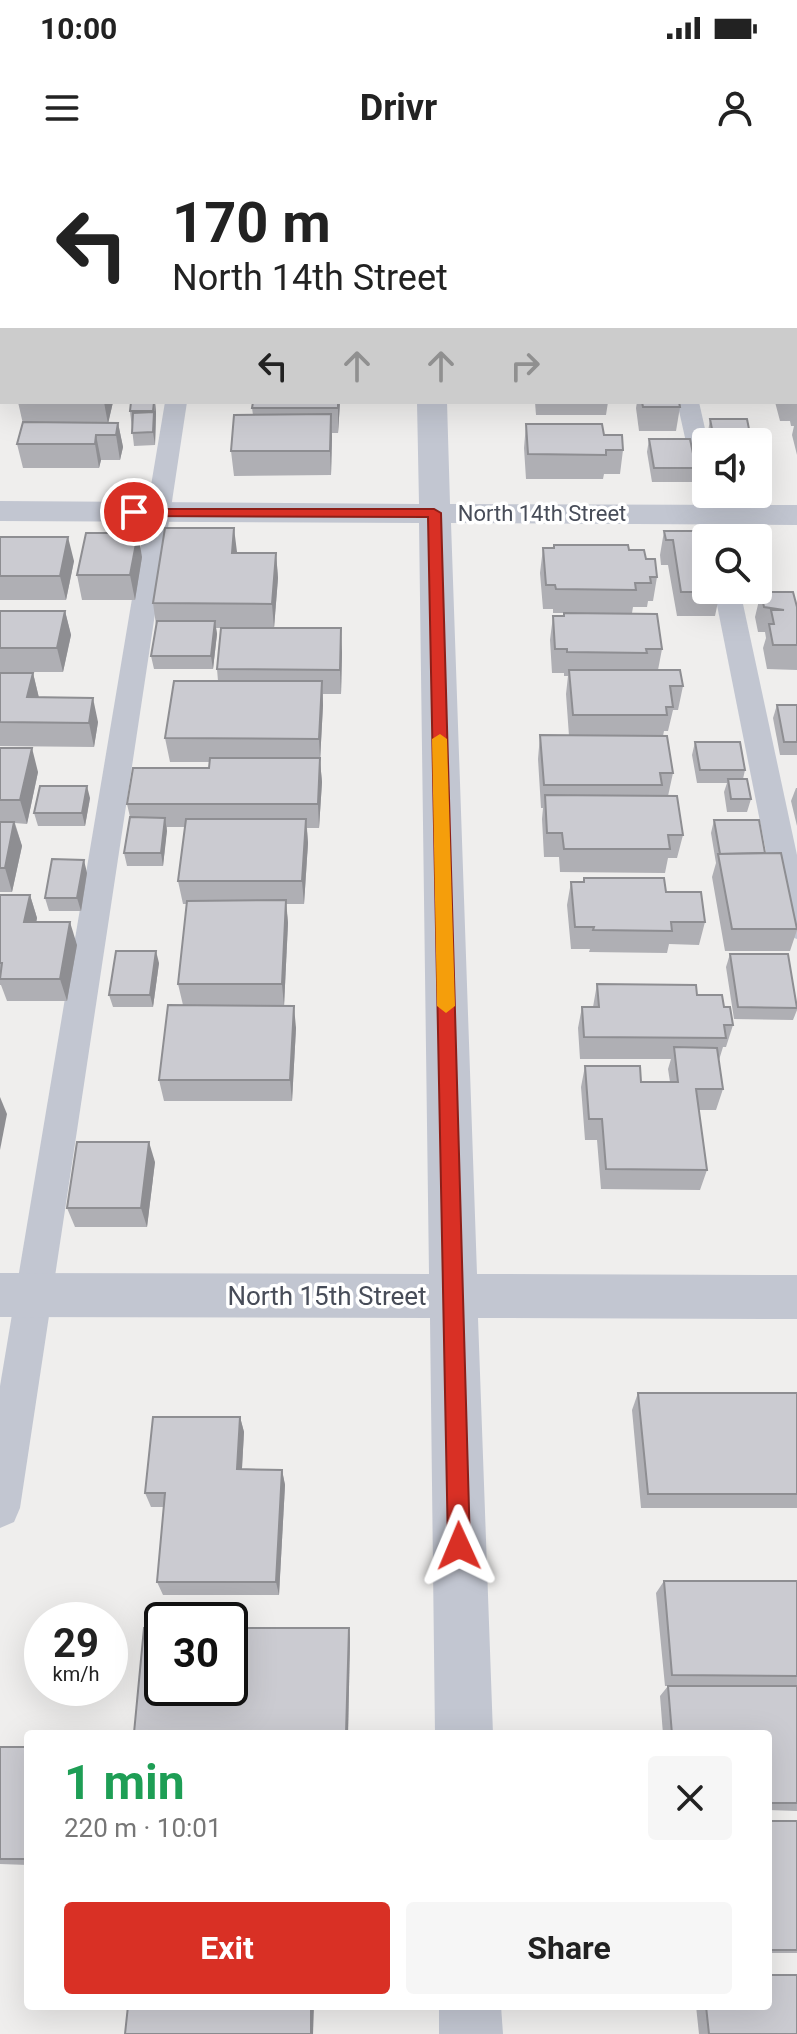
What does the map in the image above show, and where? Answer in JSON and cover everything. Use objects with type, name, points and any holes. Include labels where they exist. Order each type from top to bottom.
[{"type":"street","points":[[432,404],[464,1730]]},
{"type":"street","name":"North 14th Street","points":[[0,511],[434,513],[710,508],[797,515]]},
{"type":"street","name":"North 15th Street","points":[[16,1295],[797,1297]]},
{"type":"street","points":[[470,2010],[471,2034]]},
{"type":"lane","points":[[0,1508],[16,1295],[161,512],[176,404]]},
{"type":"lane","points":[[688,404],[693,428]]},
{"type":"lane","points":[[730,604],[797,927]]},
{"type":"building","points":[[131,404],[154,404],[153,411],[130,411]]},
{"type":"building","points":[[253,404],[338,404],[338,408],[252,408]]},
{"type":"building","points":[[642,404],[679,404],[680,407],[643,407]]},
{"type":"building","points":[[154,412],[153,432],[132,433],[133,413]]},
{"type":"building","points":[[331,414],[330,451],[231,451],[234,415]]},
{"type":"building","points":[[710,419],[747,419],[749,428],[712,428]]},
{"type":"building","points":[[23,422],[118,423],[116,435],[96,435],[95,444],[17,444]]},
{"type":"building","points":[[526,424],[602,424],[604,435],[622,435],[623,450],[606,450],[606,455],[528,454]]},
{"type":"building","points":[[649,439],[690,439],[692,468],[654,468]]},
{"type":"building","points":[[165,528],[234,528],[232,553],[276,553],[272,604],[153,603]]},
{"type":"building","points":[[664,531],[692,531],[692,592],[681,592],[673,540],[666,540]]},
{"type":"building","points":[[86,533],[138,533],[130,575],[77,575]]},
{"type":"building","points":[[0,537],[68,537],[60,576],[0,576]]},
{"type":"building","points":[[554,545],[628,545],[629,550],[644,550],[646,559],[655,559],[657,577],[650,577],[651,583],[635,583],[636,590],[556,589],[555,585],[546,585],[543,548],[554,548]]},
{"type":"building","points":[[772,592],[793,592],[797,607],[797,645],[773,645],[769,624],[774,624],[771,610],[784,610],[764,607],[763,604],[772,604]]},
{"type":"building","points":[[0,611],[65,611],[57,648],[0,648]]},
{"type":"building","points":[[564,613],[657,614],[662,649],[646,649],[647,653],[567,652],[567,649],[555,649],[553,616],[564,616]]},
{"type":"building","points":[[157,621],[215,621],[211,656],[151,656]]},
{"type":"building","points":[[221,628],[341,628],[340,670],[217,669]]},
{"type":"building","points":[[569,670],[680,670],[683,686],[670,686],[673,707],[666,707],[667,715],[573,715]]},
{"type":"building","points":[[0,673],[33,673],[27,697],[93,698],[89,723],[0,722]]},
{"type":"building","points":[[174,681],[322,681],[319,739],[165,738]]},
{"type":"building","points":[[777,705],[797,705],[797,742],[784,742]]},
{"type":"building","points":[[540,735],[667,736],[673,773],[660,773],[662,785],[544,785]]},
{"type":"building","points":[[695,742],[740,742],[745,770],[700,770]]},
{"type":"building","points":[[0,748],[32,748],[20,800],[0,800]]},
{"type":"building","points":[[210,758],[320,758],[318,804],[127,804],[133,768],[209,768]]},
{"type":"building","points":[[728,779],[747,779],[751,799],[731,799]]},
{"type":"building","points":[[40,786],[87,786],[82,813],[34,813]]},
{"type":"building","points":[[545,795],[677,796],[683,835],[668,835],[670,849],[564,849],[562,833],[547,833]]},
{"type":"building","points":[[130,817],[165,818],[161,853],[124,853]]},
{"type":"building","points":[[186,819],[306,819],[302,881],[178,881]]},
{"type":"building","points":[[714,820],[759,820],[765,853],[720,854]]},
{"type":"building","points":[[0,822],[14,822],[5,868],[0,868]]},
{"type":"building","points":[[781,853],[797,929],[732,929],[718,854]]},
{"type":"building","points":[[52,859],[84,860],[77,898],[45,898]]},
{"type":"building","points":[[584,878],[664,878],[666,892],[701,892],[705,922],[671,922],[672,931],[575,927],[571,882],[584,882]]},
{"type":"building","points":[[0,895],[30,895],[24,922],[70,922],[60,979],[0,979]]},
{"type":"building","points":[[286,900],[282,984],[178,984],[187,901]]},
{"type":"building","points":[[116,951],[156,951],[150,995],[109,995]]},
{"type":"building","points":[[730,954],[788,954],[797,1008],[738,1007]]},
{"type":"building","points":[[597,984],[696,985],[697,995],[722,995],[724,1007],[730,1007],[733,1025],[724,1025],[726,1038],[584,1037],[582,1007],[599,1007]]},
{"type":"building","points":[[168,1005],[294,1006],[290,1080],[159,1080]]},
{"type":"building","points":[[674,1047],[717,1048],[723,1089],[696,1089],[707,1170],[606,1169],[602,1119],[589,1119],[585,1066],[640,1066],[641,1082],[678,1082]]},
{"type":"building","points":[[77,1142],[149,1142],[141,1208],[67,1208]]},
{"type":"building","points":[[638,1393],[797,1393],[797,1494],[648,1494]]},
{"type":"building","points":[[153,1417],[240,1417],[237,1469],[282,1470],[276,1582],[157,1582],[165,1493],[145,1493]]},
{"type":"building","points":[[664,1581],[797,1581],[797,1676],[672,1675]]},
{"type":"building","points":[[144,1628],[144,1706],[248,1706],[248,1628],[349,1628],[346,1730],[134,1730]]},
{"type":"building","points":[[668,1686],[797,1686],[797,1803],[772,1803],[772,1730],[672,1730]]},
{"type":"building","points":[[0,1747],[24,1747],[24,1859],[0,1859]]},
{"type":"building","points":[[772,1821],[797,1821],[797,1950],[772,1950]]},
{"type":"building","points":[[772,1975],[797,1975],[797,2034],[709,2034],[706,2010],[772,2010]]},
{"type":"building","points":[[128,2010],[311,2010],[311,2034],[125,2034]]},
{"type":"slow traffic","points":[[440,739],[446,1006]]},
{"type":"route","points":[[134,512],[434,513],[459,1546]]}]
